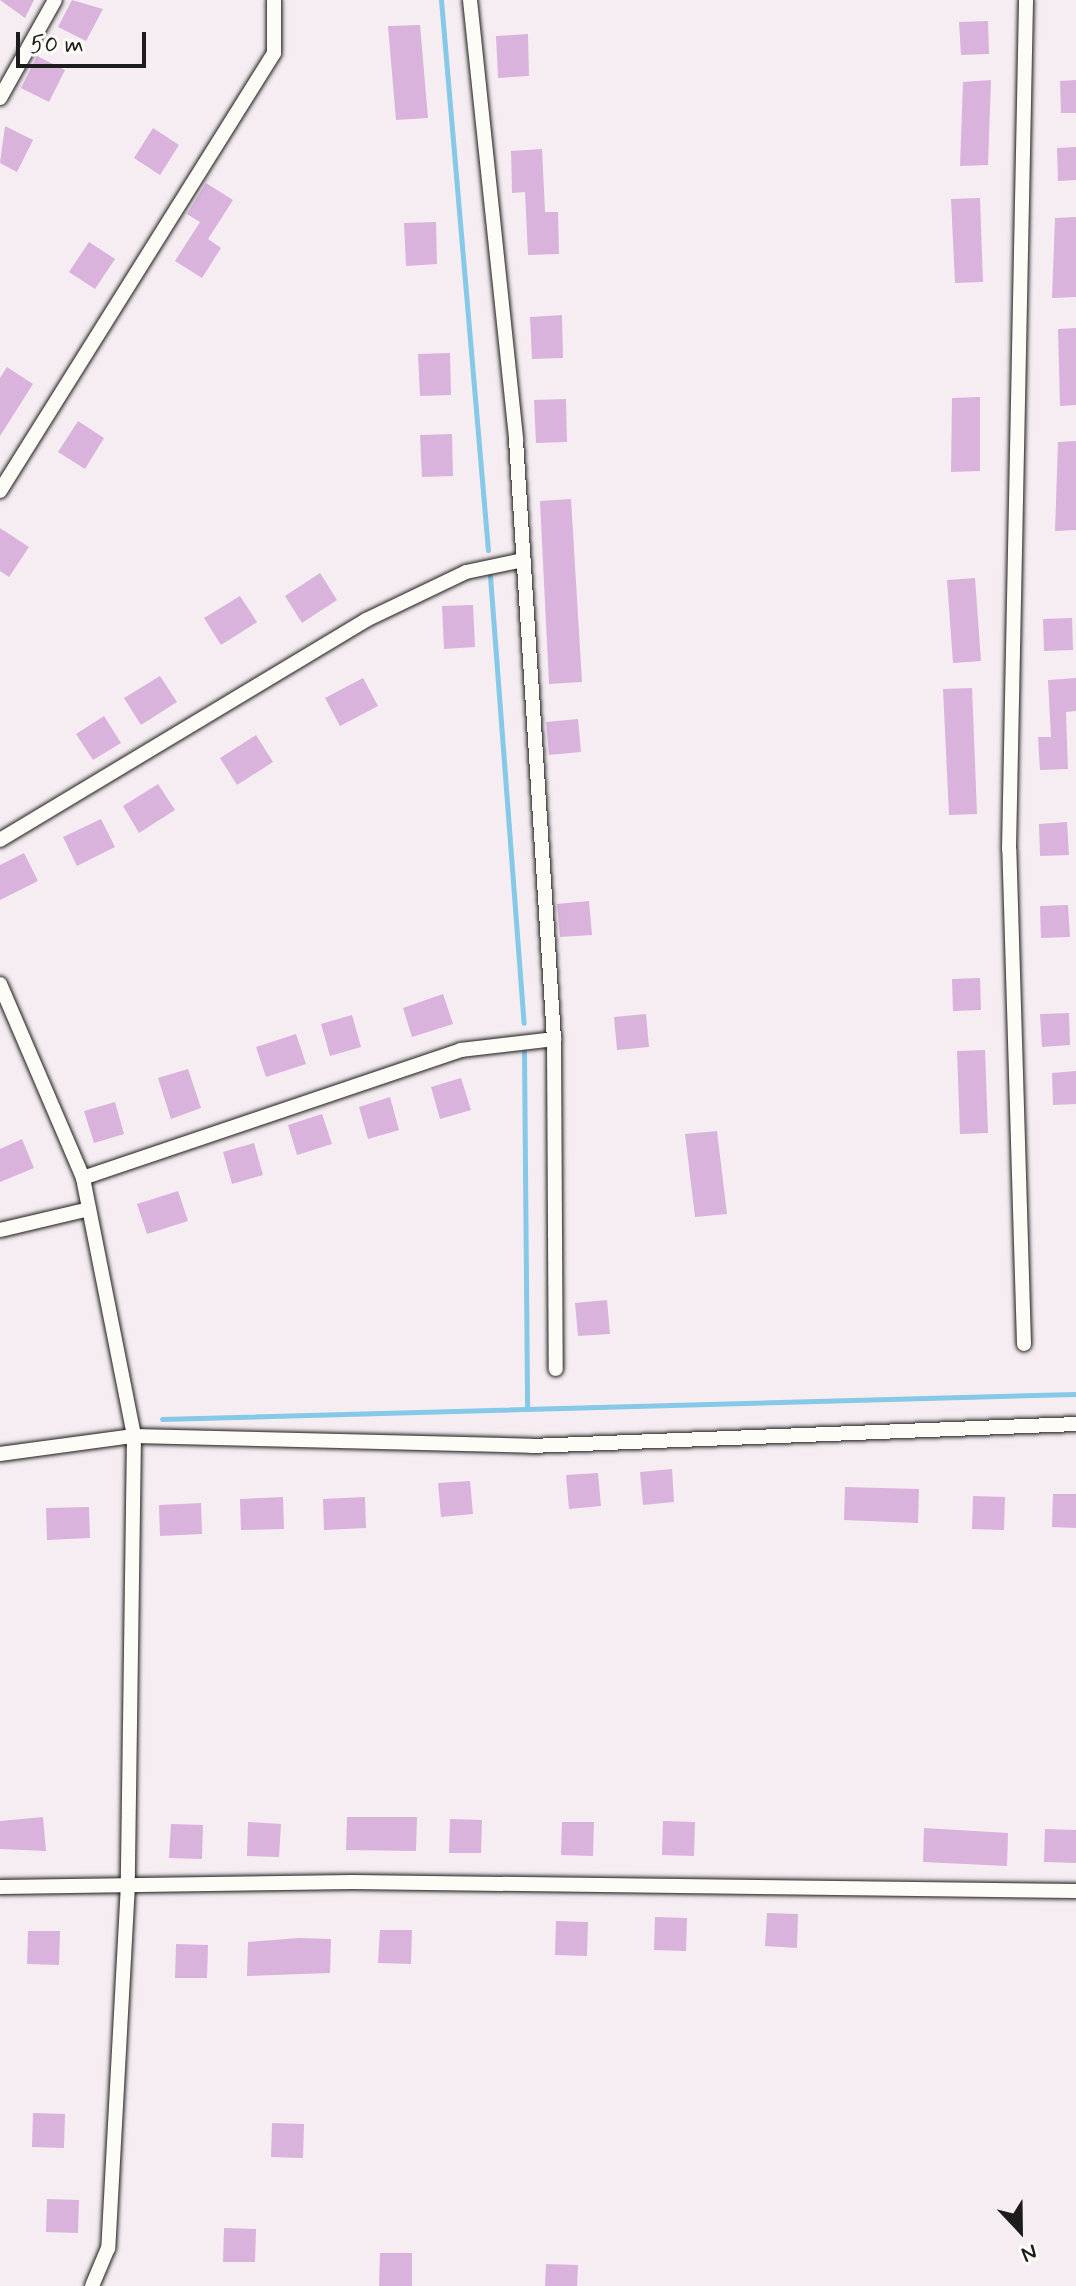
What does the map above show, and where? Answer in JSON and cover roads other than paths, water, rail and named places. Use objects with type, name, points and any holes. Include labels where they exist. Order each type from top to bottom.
[{"type":"street","points":[[0,98],[55,0]]},
{"type":"street","points":[[0,491],[274,53],[274,0]]},
{"type":"street","points":[[470,0],[523,560],[554,1039],[556,1369]]},
{"type":"street","points":[[1024,1344],[1009,849],[1026,0]]},
{"type":"street","points":[[0,840],[366,620],[466,572],[523,560]]},
{"type":"street","points":[[0,984],[83,1178],[85,1210],[134,1436],[128,1884],[108,2248],[92,2286]]},
{"type":"street","points":[[83,1178],[461,1050],[554,1039]]},
{"type":"street","points":[[0,1230],[85,1210]]},
{"type":"street","points":[[0,1454],[134,1436],[531,1446],[1076,1424]]},
{"type":"street","points":[[0,1887],[128,1884],[1076,1891]]},
{"type":"waterway","points":[[441,0],[488,550]]},
{"type":"waterway","points":[[490,576],[524,1023]]},
{"type":"waterway","points":[[524,1052],[527,1408]]},
{"type":"waterway","points":[[162,1419],[1076,1394]]}]
